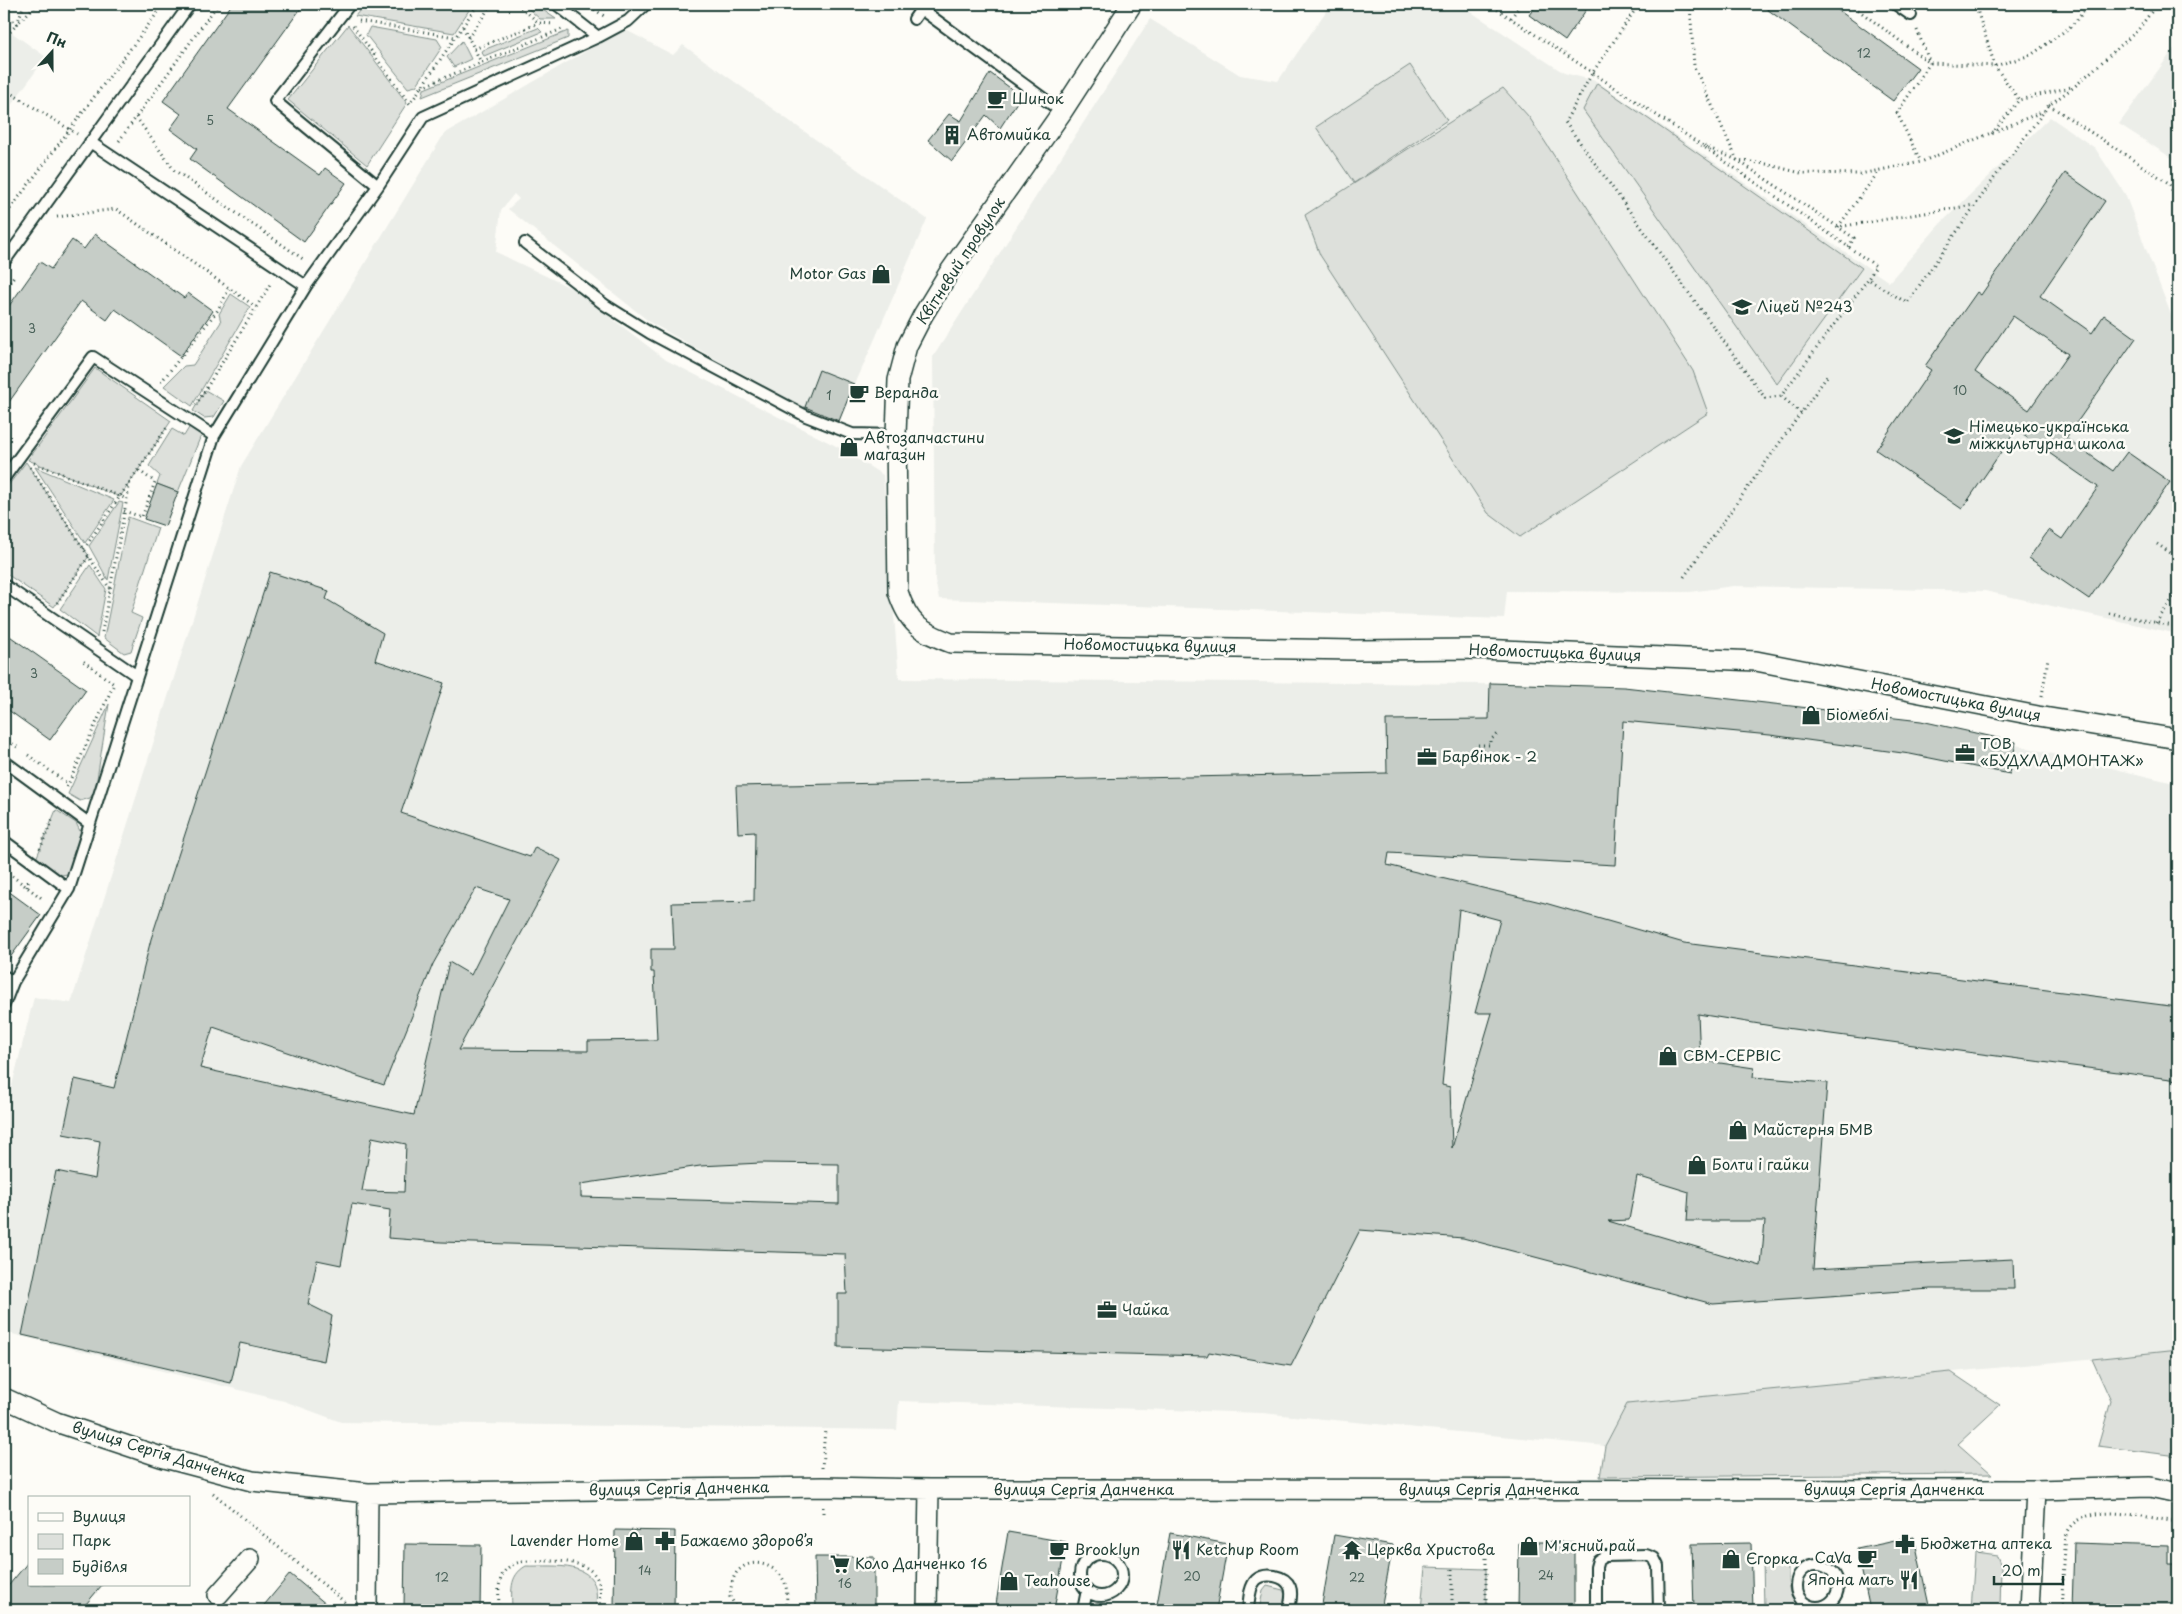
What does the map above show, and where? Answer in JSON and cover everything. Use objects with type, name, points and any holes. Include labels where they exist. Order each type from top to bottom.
[{"type":"street","name":"Квітневий провулок","points":[[926,633],[906,614],[898,592],[896,435],[898,380],[907,346],[948,274],[1062,112],[1132,4]]},
{"type":"street","name":"Новомостицька вулиця","points":[[926,633],[951,643],[1355,650],[1480,649],[1756,661],[2038,716],[2178,740]]},
{"type":"street","name":"вулиця Сергія Данченка","points":[[4,1398],[56,1422],[161,1457],[252,1481],[368,1493],[823,1487],[929,1490],[2036,1490],[2150,1487],[2178,1493]]},
{"type":"street","points":[[927,1610],[929,1490]]},
{"type":"street","points":[[2030,1610],[2036,1490]]},
{"type":"street","points":[[358,1608],[368,1493]]},
{"type":"street","points":[[218,1595],[250,1559]]},
{"type":"lane","points":[[4,262],[190,4]]},
{"type":"lane","points":[[350,4],[275,101],[378,186]]},
{"type":"lane","points":[[556,4],[598,37]]},
{"type":"lane","points":[[4,1005],[13,982],[69,889],[214,436],[306,286],[378,186],[423,117],[598,37],[628,21],[646,4]]},
{"type":"lane","points":[[1895,4],[1911,15]]},
{"type":"lane","points":[[914,19],[918,6],[1062,112]]},
{"type":"lane","points":[[90,142],[306,286]]},
{"type":"lane","points":[[525,242],[605,305],[650,333],[806,416],[852,434],[896,435]]},
{"type":"lane","points":[[4,478],[93,357],[214,436]]},
{"type":"lane","points":[[4,585],[137,676]]},
{"type":"lane","points":[[4,761],[90,824]]},
{"type":"lane","points":[[4,841],[69,889]]},
{"type":"lane","points":[[4,976],[13,982]]},
{"type":"lane","points":[[1083,1610],[1087,1590],[1083,1584],[1081,1572],[1087,1559],[1100,1554],[1106,1555],[1118,1562],[1122,1575],[1118,1588],[1106,1596],[1099,1596],[1087,1590]]},
{"type":"lane","points":[[1596,1610],[1596,1568],[1598,1560],[1605,1556],[1646,1555],[1654,1558],[1658,1566],[1659,1610]]},
{"type":"lane","points":[[1834,1599],[1822,1606],[1808,1605],[1798,1596],[1796,1589],[1799,1576],[1809,1566],[1829,1568],[1837,1579],[1838,1586],[1834,1599],[1838,1610]]},
{"type":"lane","points":[[1248,1610],[1252,1588],[1256,1581],[1264,1576],[1283,1578],[1290,1586],[1289,1610]]},
{"type":"path","points":[[16,24],[24,4]]},
{"type":"path","points":[[4,39],[16,24],[37,4]]},
{"type":"path","points":[[4,217],[164,4]]},
{"type":"path","points":[[109,154],[218,4]]},
{"type":"path","points":[[348,19],[410,104],[478,4]]},
{"type":"path","points":[[468,38],[492,4]]},
{"type":"path","points":[[517,4],[539,23]]},
{"type":"path","points":[[586,4],[607,18]]},
{"type":"path","points":[[1489,4],[1593,72],[1697,142],[1876,266],[1781,396],[1765,398],[1565,122],[1593,72],[1639,4]]},
{"type":"path","points":[[1511,18],[1520,4]]},
{"type":"path","points":[[1690,4],[1694,66],[1737,160]]},
{"type":"path","points":[[1850,4],[1930,63],[1995,66],[2030,55],[2069,28],[2091,4]]},
{"type":"path","points":[[1968,4],[1977,10],[1995,66],[2019,100]]},
{"type":"path","points":[[1977,10],[1982,4]]},
{"type":"path","points":[[1868,278],[1907,303],[1975,205],[2049,105],[2074,87],[2138,30],[2157,4]]},
{"type":"path","points":[[4,15],[16,24]]},
{"type":"path","points":[[1911,15],[1930,63]]},
{"type":"path","points":[[358,21],[456,37]]},
{"type":"path","points":[[421,87],[564,27],[539,23],[474,49]]},
{"type":"path","points":[[463,27],[481,62]]},
{"type":"path","points":[[1921,162],[1897,113],[1930,63]]},
{"type":"path","points":[[1992,134],[2019,100],[2074,87]]},
{"type":"path","points":[[4,89],[90,142]]},
{"type":"path","points":[[2049,105],[2170,184],[2178,208]]},
{"type":"path","points":[[1737,160],[1766,164],[1801,173],[1860,174],[1879,171],[1921,162],[2045,111]]},
{"type":"path","points":[[136,117],[174,170],[304,259],[309,251]]},
{"type":"path","points":[[1697,142],[1737,160],[1854,238],[1849,247]]},
{"type":"path","points":[[1838,227],[1879,171]]},
{"type":"path","points":[[1838,227],[1975,205]]},
{"type":"path","points":[[52,223],[58,216],[116,209],[256,307]]},
{"type":"path","points":[[188,419],[280,268]]},
{"type":"path","points":[[4,290],[14,275]]},
{"type":"path","points":[[157,387],[217,311],[229,288]]},
{"type":"path","points":[[1684,577],[1828,375]]},
{"type":"path","points":[[1781,396],[1801,413]]},
{"type":"path","points":[[84,549],[171,421]]},
{"type":"path","points":[[110,589],[27,461],[127,499]]},
{"type":"path","points":[[124,511],[142,517],[155,482],[138,470]]},
{"type":"path","points":[[101,634],[130,482]]},
{"type":"path","points":[[2156,544],[2178,558]]},
{"type":"path","points":[[54,607],[89,556]]},
{"type":"path","points":[[2156,623],[2178,591]]},
{"type":"path","points":[[2109,613],[2178,627]]},
{"type":"path","points":[[34,864],[114,684],[74,655]]},
{"type":"path","points":[[2038,716],[2048,658]]},
{"type":"path","points":[[1478,745],[1490,745],[1490,740],[1498,734]]},
{"type":"path","points":[[4,738],[68,784]]},
{"type":"path","points":[[4,870],[46,901]]},
{"type":"path","points":[[822,1475],[825,1429]]},
{"type":"path","points":[[210,1490],[358,1608]]},
{"type":"path","points":[[2061,1610],[2066,1533],[2071,1524],[2084,1516],[2100,1512],[2178,1522]]},
{"type":"path","points":[[1486,1558],[1486,1610]]},
{"type":"path","points":[[499,1610],[501,1577],[508,1567],[521,1562],[572,1561],[583,1566],[600,1585],[600,1610]]},
{"type":"path","points":[[738,1610],[730,1597],[732,1582],[740,1568],[754,1563],[768,1565],[779,1572],[785,1584],[787,1610]]},
{"type":"path","points":[[1452,1568],[1452,1610]]},
{"type":"shaded area","name":"Ліцей №243","points":[[1331,4],[1459,4],[1564,73],[1596,81],[1889,282],[1940,224],[2050,117],[2095,148],[2125,194],[2178,333],[2178,634],[1985,591],[1733,586],[1690,592],[1507,591],[1504,619],[939,599],[935,580],[933,357],[1150,19],[1240,75],[1278,81]]},
{"type":"shaded area","points":[[4,27],[46,57],[4,115]]},
{"type":"shaded area","name":"Барвінок - 2","points":[[624,29],[673,55],[683,45],[927,219],[837,426],[651,323],[508,209],[519,199],[514,194],[501,210],[496,252],[575,290],[666,360],[836,446],[883,475],[899,679],[1481,684],[1625,689],[1920,722],[2178,784],[2178,1350],[1628,1404],[1605,1446],[1262,1413],[899,1401],[897,1430],[341,1422],[284,1401],[4,1332],[4,1118],[34,997],[71,1003],[241,466],[444,134]]},
{"type":"shaded area","points":[[2178,43],[2178,162],[2119,124]]},
{"type":"green space","points":[[365,4],[473,4],[454,33],[355,16]]},
{"type":"green space","points":[[523,4],[534,4],[556,19],[540,19]]},
{"type":"green space","points":[[348,25],[407,103],[367,165],[288,100]]},
{"type":"green space","points":[[370,27],[437,39],[442,47],[416,86],[408,88],[366,35]]},
{"type":"green space","points":[[538,28],[542,32],[484,56],[481,51]]},
{"type":"green space","points":[[568,31],[568,38],[422,97],[424,89]]},
{"type":"green space","points":[[462,41],[471,59],[454,67],[447,57]]},
{"type":"green space","points":[[1410,65],[1447,120],[1354,183],[1316,127]]},
{"type":"green space","points":[[1597,83],[1862,268],[1777,384],[1583,110]]},
{"type":"green space","points":[[1503,88],[1529,117],[1693,371],[1708,413],[1520,537],[1488,513],[1320,255],[1305,215]]},
{"type":"green space","points":[[231,294],[250,307],[192,406],[164,386],[184,366],[193,365],[221,322],[219,314]]},
{"type":"green space","points":[[95,368],[171,421],[120,497],[28,460]]},
{"type":"green space","points":[[205,390],[224,401],[214,417],[204,418],[193,411]]},
{"type":"green space","points":[[190,426],[202,433],[178,492],[157,484],[160,476],[149,466],[172,429],[184,436]]},
{"type":"green space","points":[[26,462],[89,556],[54,607],[4,572],[4,491]]},
{"type":"green space","points":[[35,467],[114,500],[85,543]]},
{"type":"green space","points":[[119,502],[123,503],[108,580],[89,546]]},
{"type":"green space","points":[[128,517],[158,528],[131,613],[142,618],[131,651],[124,653],[104,638]]},
{"type":"green space","points":[[90,565],[106,589],[97,637],[60,609]]},
{"type":"green space","points":[[109,704],[95,791],[90,798],[80,801],[68,794]]},
{"type":"green space","points":[[56,810],[76,823],[81,833],[68,874],[61,875],[36,859]]},
{"type":"green space","points":[[2178,1350],[2178,1456],[2098,1446],[2111,1401],[2092,1359]]},
{"type":"green space","points":[[1951,1372],[2000,1405],[1958,1444],[1992,1474],[1600,1477],[1605,1446],[1627,1404]]},
{"type":"green space","points":[[1975,1553],[1997,1556],[2001,1566],[2000,1610],[1971,1610]]},
{"type":"green space","points":[[1763,1559],[1788,1562],[1788,1584],[1792,1597],[1800,1607],[1807,1610],[1764,1610]]},
{"type":"green space","points":[[526,1566],[567,1567],[577,1569],[586,1574],[592,1580],[596,1590],[596,1610],[512,1610],[512,1585],[516,1575]]},
{"type":"green space","points":[[1425,1567],[1486,1569],[1486,1610],[1421,1610]]},
{"type":"green space","points":[[1267,1586],[1283,1590],[1287,1599],[1285,1610],[1259,1610],[1263,1591]]},
{"type":"building","points":[[232,4],[304,4],[228,109],[320,175],[325,168],[346,183],[304,242],[190,159],[197,149],[170,129],[181,114],[163,101]]},
{"type":"building","points":[[1537,4],[1590,4],[1565,41],[1529,15]]},
{"type":"building","points":[[1760,4],[1830,4],[1918,68],[1893,101]]},
{"type":"building","points":[[990,73],[1021,96],[1000,128],[986,115],[952,161],[928,140],[949,114],[961,121]]},
{"type":"building","points":[[2065,173],[2105,201],[2040,296],[2092,333],[2104,315],[2136,338],[2066,438],[2113,471],[2127,452],[2170,482],[2089,599],[2029,558],[2049,530],[2062,539],[2098,487],[2016,430],[1962,509],[1876,450],[1931,370],[1925,366],[1977,292],[1981,295]],"holes":[[[2013,316],[2068,354],[2029,410],[1975,372]]]},
{"type":"building","points":[[95,234],[184,298],[188,293],[213,311],[181,356],[115,309],[107,320],[81,301],[4,409],[4,313],[40,262],[51,269],[72,240],[84,249]]},
{"type":"building","points":[[819,370],[854,384],[839,421],[805,407]]},
{"type":"building","points":[[157,484],[178,492],[165,526],[144,519]]},
{"type":"building","points":[[270,572],[329,591],[326,599],[383,633],[375,660],[444,683],[401,813],[530,857],[535,847],[561,860],[458,1050],[588,1051],[588,1041],[657,1040],[654,972],[651,972],[651,949],[674,949],[672,903],[754,901],[755,832],[738,833],[736,786],[1387,773],[1386,720],[1489,719],[1490,683],[1624,687],[1921,721],[2016,742],[2010,774],[1910,754],[1770,735],[1623,721],[1615,865],[1389,853],[1387,865],[1545,903],[1684,943],[2178,1007],[2178,1080],[1778,1027],[1698,1014],[1700,1060],[1754,1068],[1753,1077],[1827,1083],[1813,1269],[2013,1259],[2014,1289],[1931,1289],[1713,1304],[1463,1238],[1360,1230],[1291,1366],[1209,1352],[1207,1356],[838,1347],[838,1294],[847,1294],[845,1254],[441,1242],[388,1238],[390,1210],[352,1204],[341,1265],[317,1260],[308,1304],[332,1316],[324,1361],[240,1343],[231,1383],[22,1335],[56,1171],[95,1179],[100,1141],[63,1134],[75,1079],[114,1088],[151,939]],"holes":[[[476,888],[509,899],[471,975],[449,962],[414,1115],[200,1068],[213,1027],[384,1085],[433,964]],[[1459,909],[1500,920],[1475,1013],[1492,1013],[1452,1148],[1450,1087],[1442,1085]],[[372,1137],[406,1144],[404,1192],[362,1191]],[[761,1163],[839,1164],[839,1204],[581,1197],[581,1184],[700,1166]],[[1637,1176],[1689,1192],[1687,1221],[1765,1221],[1761,1266],[1608,1221],[1629,1220]]]},
{"type":"building","points":[[4,632],[86,690],[50,740],[4,707]]},
{"type":"building","points":[[4,888],[41,915],[4,966]]},
{"type":"building","points":[[615,1530],[675,1531],[674,1610],[614,1610]]},
{"type":"building","points":[[1008,1532],[1066,1542],[1054,1610],[995,1610]]},
{"type":"building","points":[[1170,1533],[1228,1544],[1216,1610],[1156,1610]]},
{"type":"building","points":[[1334,1535],[1393,1545],[1381,1610],[1321,1610]]},
{"type":"building","points":[[1914,1537],[1930,1610],[1870,1610],[1857,1549]]},
{"type":"building","points":[[1519,1542],[1574,1542],[1574,1610],[1518,1610]]},
{"type":"building","points":[[1751,1543],[1753,1610],[1694,1610],[1692,1544]]},
{"type":"building","points":[[2074,1543],[2168,1546],[2168,1564],[2178,1564],[2178,1610],[2072,1610]]},
{"type":"building","points":[[405,1544],[481,1545],[480,1610],[404,1610]]},
{"type":"building","points":[[815,1557],[874,1557],[874,1610],[816,1610]]},
{"type":"building","points":[[28,1562],[28,1586],[101,1586],[81,1610],[10,1610],[4,1605],[4,1591]]},
{"type":"building","points":[[290,1574],[333,1610],[260,1610]]},
{"type":"place","name":"Шинок","points":[[997,99]]},
{"type":"place","name":"Автомийка","points":[[952,135]]},
{"type":"place","name":"Motor Gas","points":[[881,274]]},
{"type":"place","name":"Ліцей №243","points":[[1742,307]]},
{"type":"place","name":"Веранда","points":[[859,393]]},
{"type":"place","name":"Німецько-українська міжкультурна школа","points":[[1954,436]]},
{"type":"place","name":"Автозапчастини магазин","points":[[849,447]]},
{"type":"place","name":"Біомеблі","points":[[1811,715]]},
{"type":"place","name":"ТОВ «БУДХЛАДМОНТАЖ»","points":[[1965,753]]},
{"type":"place","name":"Барвінок - 2","points":[[1427,757]]},
{"type":"place","name":"СВМ-СЕРВІС","points":[[1668,1056]]},
{"type":"place","name":"Майстерня БМВ","points":[[1738,1130]]},
{"type":"place","name":"Болти і гайки","points":[[1697,1165]]},
{"type":"place","name":"Чайка","points":[[1107,1310]]},
{"type":"place","name":"Lavender Home","points":[[634,1541]]},
{"type":"place","name":"Бажаємо здоровʼя","points":[[665,1541]]},
{"type":"place","name":"Бюджетна аптека","points":[[1905,1544]]},
{"type":"place","name":"М'ясний рай","points":[[1529,1546]]},
{"type":"place","name":"Brooklyn","points":[[1059,1550]]},
{"type":"place","name":"Ketchup Room","points":[[1181,1550]]},
{"type":"place","name":"Церква Христова","points":[[1352,1550]]},
{"type":"place","name":"CaVa","points":[[1867,1558]]},
{"type":"place","name":"Єгорка","points":[[1731,1559]]},
{"type":"place","name":"Коло Данченко 16","points":[[840,1564]]},
{"type":"place","name":"Япона мать","points":[[1909,1580]]},
{"type":"place","name":"Teahouse","points":[[1009,1581]]}]
